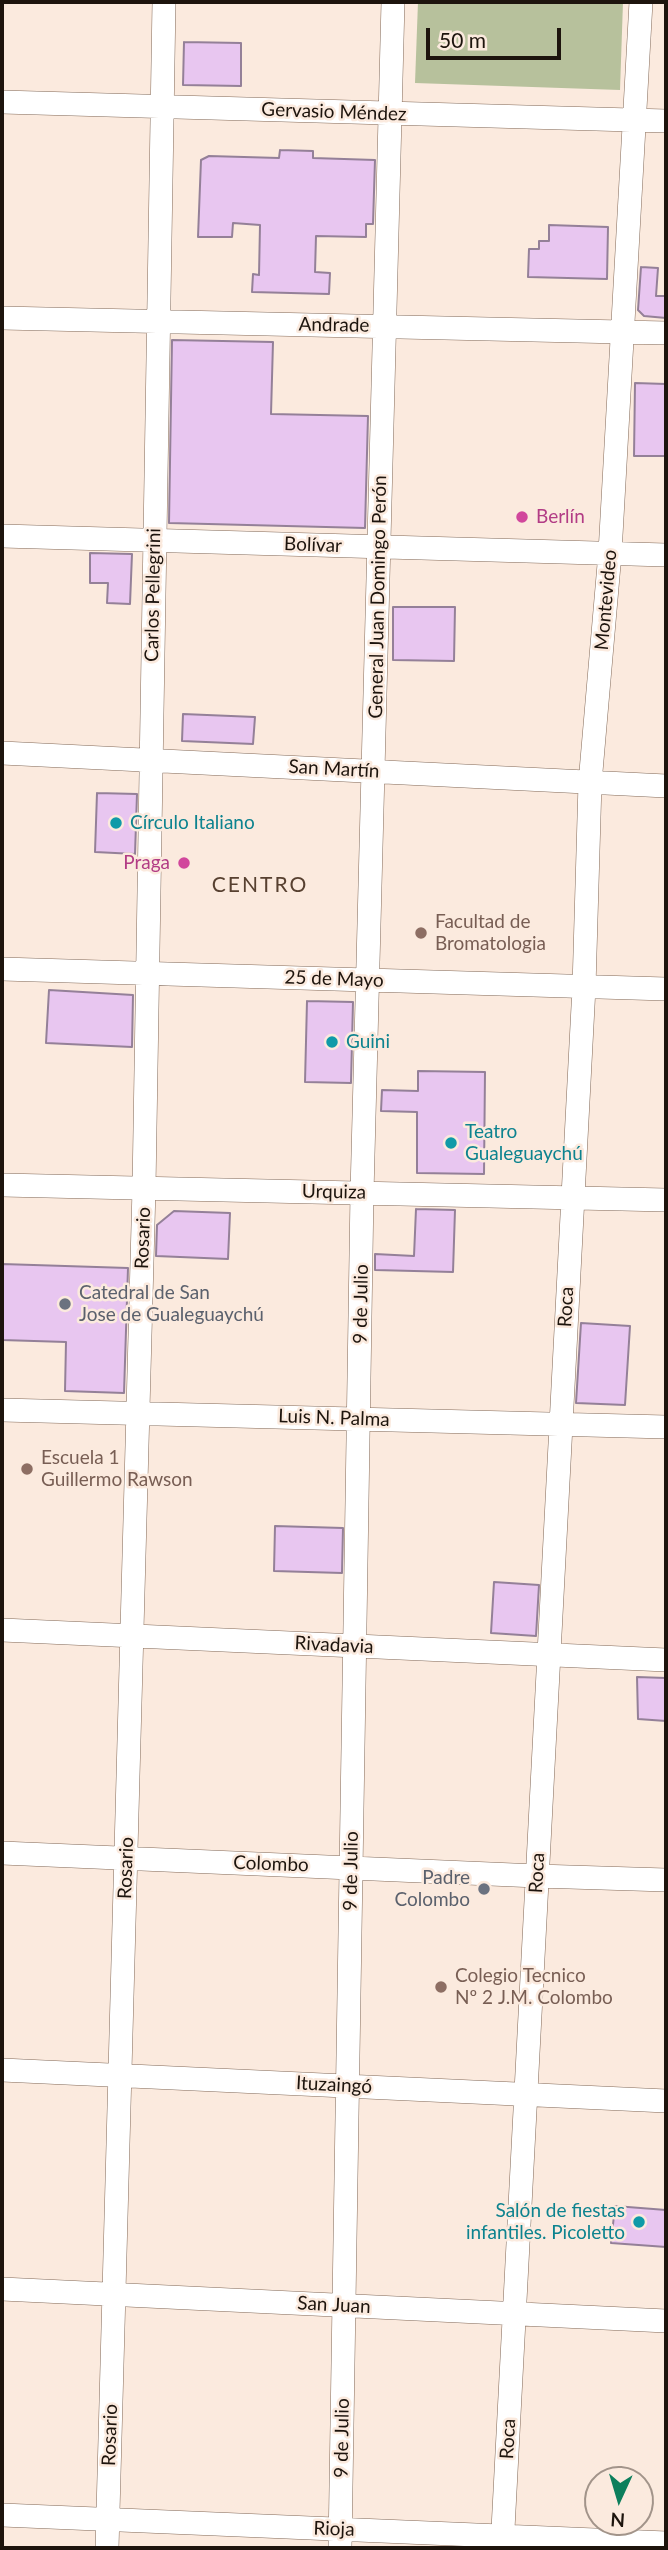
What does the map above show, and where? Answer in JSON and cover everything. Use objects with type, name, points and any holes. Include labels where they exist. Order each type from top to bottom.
[{"type":"street","name":"Carlos Pellegrini","points":[[145,1188],[164,2]]},
{"type":"street","name":"General Juan Domingo Perón","points":[[362,1193],[393,2]]},
{"type":"street","name":"Montevideo","points":[[572,1198],[584,987],[590,783],[610,553],[641,2]]},
{"type":"street","name":"Gervasio Méndez","points":[[2,102],[666,121]]},
{"type":"street","name":"Andrade","points":[[2,318],[666,333]]},
{"type":"street","name":"Bolívar","points":[[2,536],[666,555]]},
{"type":"street","name":"San Martín","points":[[2,753],[666,786]]},
{"type":"street","name":"25 de Mayo","points":[[2,969],[666,989]]},
{"type":"street","name":"Urquiza","points":[[2,1185],[666,1200]]},
{"type":"street","name":"Rosario","points":[[107,2548],[145,1188]]},
{"type":"street","name":"9 de Julio","points":[[340,2538],[362,1193]]},
{"type":"street","name":"Roca","points":[[503,2542],[572,1198]]},
{"type":"street","name":"Luis N. Palma","points":[[2,1409],[666,1427]]},
{"type":"street","name":"Rivadavia","points":[[2,1630],[666,1660]]},
{"type":"street","name":"Colombo","points":[[2,1853],[666,1880]]},
{"type":"street","name":"Ituzaingó","points":[[2,2070],[666,2101]]},
{"type":"street","name":"San Juan","points":[[2,2289],[666,2320]]},
{"type":"street","name":"Rioja","points":[[2,2515],[108,2519],[340,2538],[666,2543]]},
{"type":"green space","points":[[418,2],[623,2],[620,90],[415,83]]},
{"type":"building","points":[[184,42],[241,43],[241,86],[183,85]]},
{"type":"building","points":[[280,150],[313,151],[313,158],[375,160],[373,224],[366,224],[366,237],[316,236],[315,272],[330,273],[329,294],[252,292],[253,274],[259,275],[260,225],[233,223],[232,237],[198,237],[201,160],[209,156],[279,158]]},
{"type":"building","points":[[549,225],[608,227],[607,279],[528,277],[529,249],[539,249],[539,241],[549,241]]},
{"type":"building","points":[[641,267],[658,268],[656,296],[666,296],[666,318],[644,316],[638,310]]},
{"type":"building","points":[[172,340],[273,342],[271,414],[368,416],[365,528],[169,523]]},
{"type":"building","points":[[635,383],[666,384],[666,456],[634,456]]},
{"type":"building","points":[[90,553],[132,554],[130,604],[107,603],[108,583],[90,583]]},
{"type":"building","points":[[393,607],[455,607],[454,661],[393,660]]},
{"type":"building","points":[[183,714],[255,717],[253,744],[182,741]]},
{"type":"building","name":"Círculo Italiano","points":[[97,793],[137,794],[135,854],[95,852]]},
{"type":"building","points":[[49,990],[133,995],[132,1047],[46,1043]]},
{"type":"building","name":"Guini","points":[[307,1001],[353,1002],[351,1083],[305,1082]]},
{"type":"building","name":"Teatro Gualeguaychú","points":[[418,1071],[485,1072],[484,1174],[417,1173],[417,1112],[381,1111],[382,1090],[418,1091]]},
{"type":"building","points":[[416,1209],[455,1210],[453,1272],[375,1270],[375,1254],[414,1256]]},
{"type":"building","points":[[174,1211],[230,1213],[228,1259],[156,1256],[157,1225]]},
{"type":"building","name":"Catedral de San Jose de Gualeguaychú","points":[[2,1264],[128,1268],[124,1393],[65,1391],[66,1342],[2,1340]]},
{"type":"building","points":[[581,1323],[630,1326],[625,1405],[576,1403]]},
{"type":"building","points":[[275,1526],[343,1528],[342,1573],[274,1571]]},
{"type":"building","points":[[494,1582],[539,1585],[536,1636],[491,1633]]},
{"type":"building","points":[[637,1677],[666,1678],[666,1721],[638,1719]]},
{"type":"building","name":"Salón de fiestas infantiles. Picoletto","points":[[615,2206],[666,2210],[666,2247],[611,2243]]},
{"type":"place","name":"Berlín","points":[[522,517]]},
{"type":"place","name":"Círculo Italiano","points":[[116,823]]},
{"type":"place","name":"Praga","points":[[184,863]]},
{"type":"place","name":"Facultad de Bromatologia","points":[[421,933]]},
{"type":"place","name":"Guini","points":[[332,1042]]},
{"type":"place","name":"Teatro Gualeguaychú","points":[[451,1143]]},
{"type":"place","name":"Catedral de San Jose de Gualeguaychú","points":[[65,1304]]},
{"type":"place","name":"Escuela 1 Guillermo Rawson","points":[[27,1469]]},
{"type":"place","name":"Padre Colombo","points":[[484,1889]]},
{"type":"place","name":"Colegio Tecnico Nº 2 J.M. Colombo","points":[[441,1987]]},
{"type":"place","name":"Salón de fiestas infantiles. Picoletto","points":[[639,2222]]},
{"type":"district","name":"CENTRO","points":[[260,885]]}]
